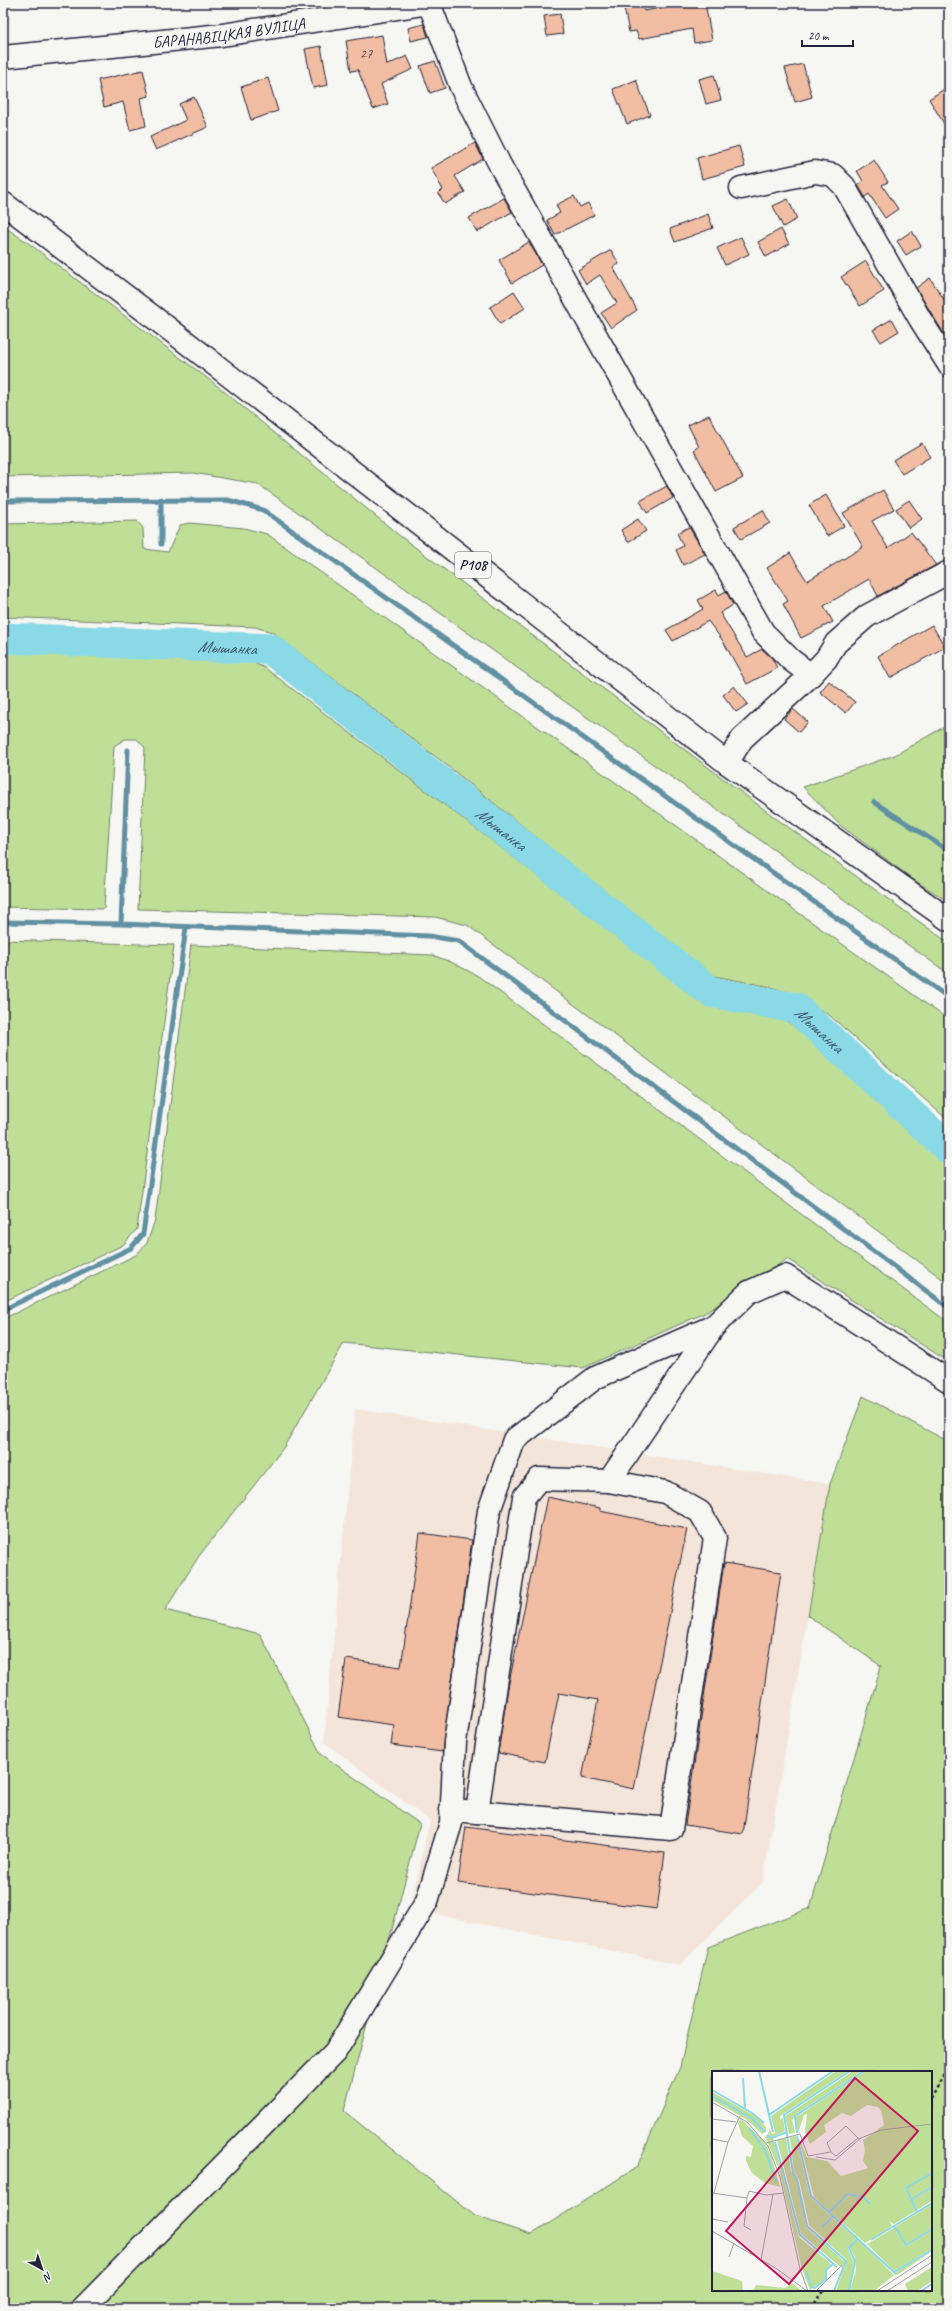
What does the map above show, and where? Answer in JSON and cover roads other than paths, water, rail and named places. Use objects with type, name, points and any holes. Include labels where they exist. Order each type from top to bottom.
[{"type":"street","name":"БАРАНАВІЦКАЯ ВУЛІЦА","points":[[3,57],[27,56],[222,35],[430,3]]},
{"type":"street","points":[[430,3],[461,88],[501,167],[763,632],[811,674]]},
{"type":"street","points":[[741,188],[815,172],[833,175],[844,186],[920,319],[949,365]]},
{"type":"street","name":"Р108","points":[[3,203],[173,332],[727,763],[883,875],[949,920]]},
{"type":"street","points":[[727,763],[742,739],[811,674],[836,643],[867,616],[949,572]]},
{"type":"street","points":[[609,1481],[714,1326],[749,1292],[786,1276],[949,1381]]},
{"type":"street","points":[[83,2308],[335,2052],[427,1901],[450,1823],[455,1742],[489,1511],[514,1440],[595,1378],[714,1326]]},
{"type":"street","points":[[451,1810],[671,1829],[714,1538],[700,1512],[665,1492],[609,1481],[539,1479],[524,1497],[477,1812]]},
{"type":"waterway","points":[[161,499],[161,544]]},
{"type":"waterway","points":[[3,501],[228,500],[263,510],[949,998]]},
{"type":"waterway","name":"Мышанка","points":[[3,638],[270,649],[711,992],[796,1008],[949,1149]]},
{"type":"waterway","points":[[121,924],[128,750]]},
{"type":"waterway","points":[[874,802],[949,851]]},
{"type":"waterway","points":[[3,922],[121,924],[429,936],[459,941],[949,1308]]},
{"type":"waterway","points":[[3,1310],[131,1248],[143,1234],[186,928]]}]
